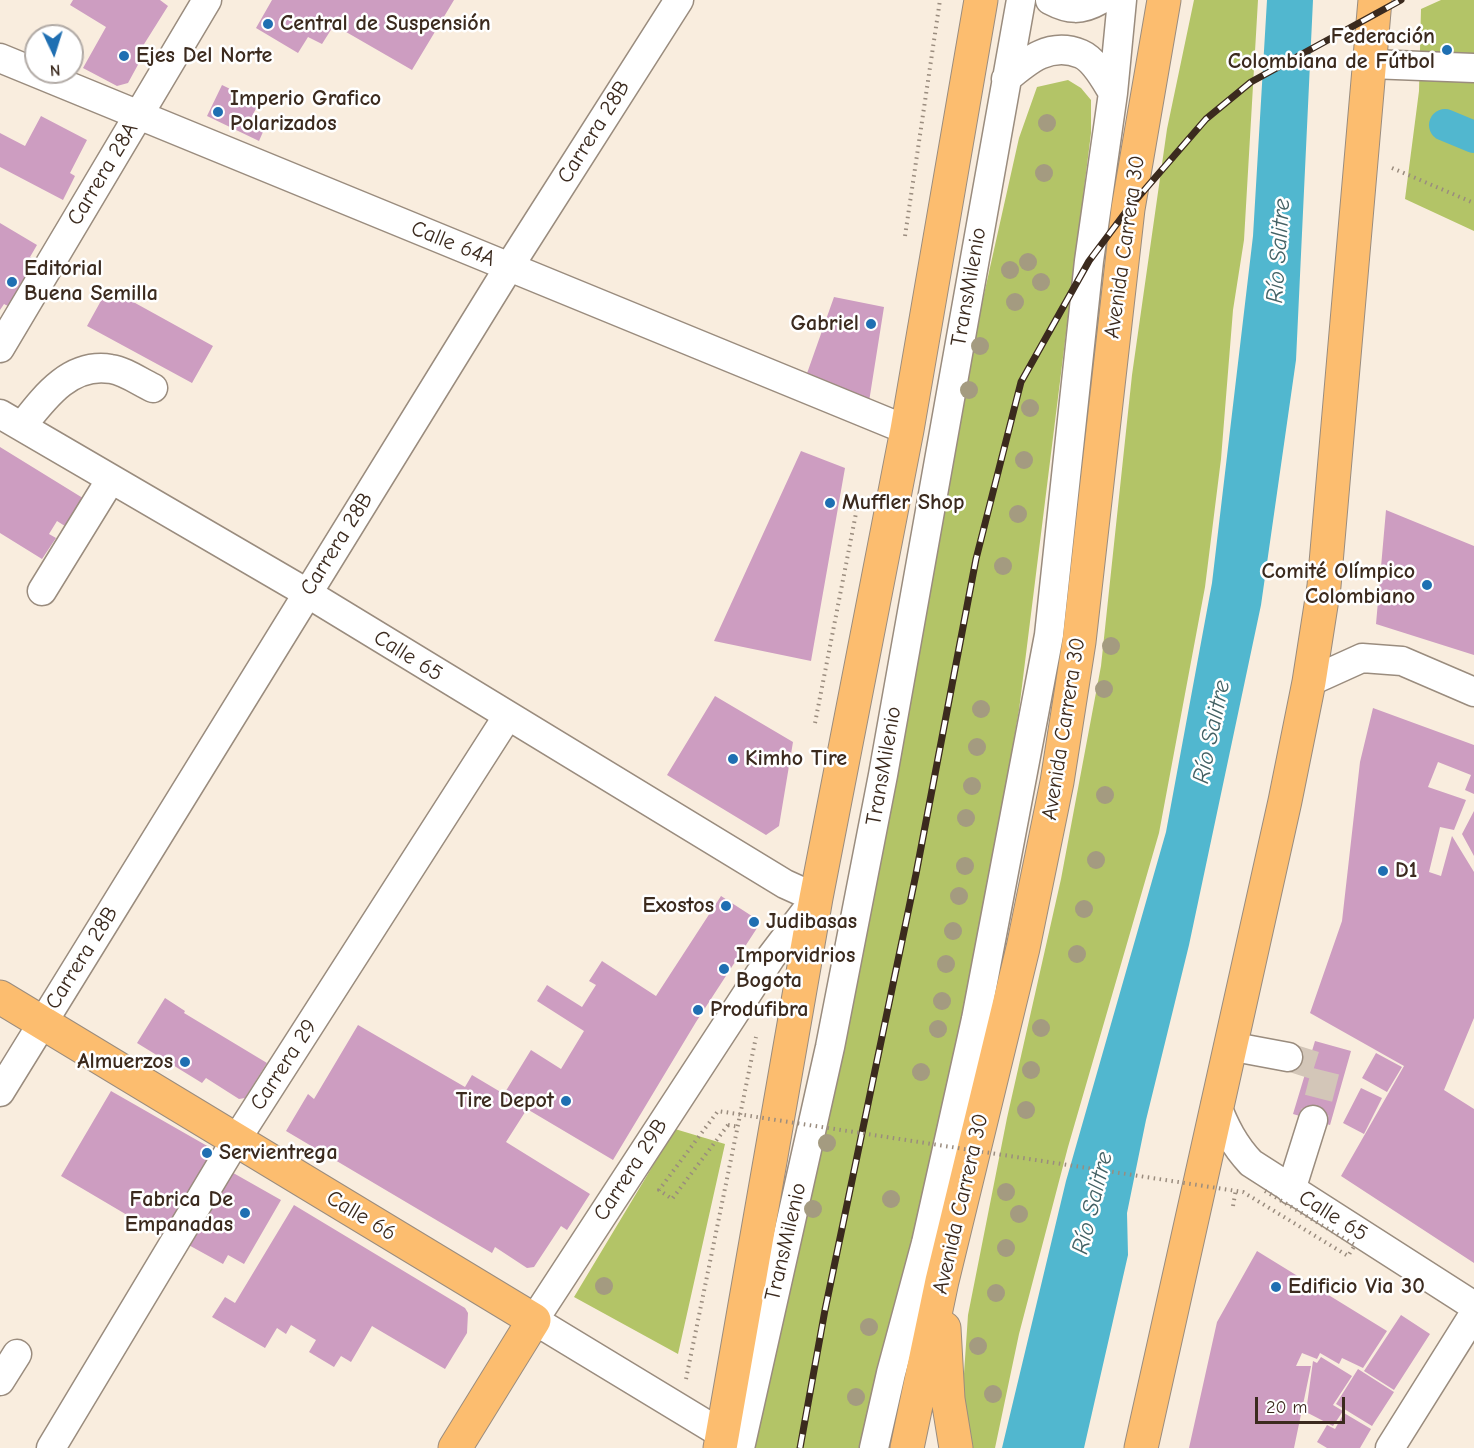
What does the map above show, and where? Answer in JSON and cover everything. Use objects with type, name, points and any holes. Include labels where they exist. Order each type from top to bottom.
[{"type":"main road","points":[[727,1443],[816,898],[907,430],[981,0]]},
{"type":"main road","name":"Avenida Carrera 30","points":[[907,1448],[942,1281],[1023,948],[1057,782],[1079,642],[1128,209],[1164,0]]},
{"type":"main road","points":[[1141,1448],[1216,1104],[1283,813],[1309,681],[1324,586],[1376,0]]},
{"type":"main road","name":"Calle 66","points":[[0,997],[534,1320]]},
{"type":"main road","points":[[942,1281],[948,1399],[955,1444]]},
{"type":"main road","name":"Carrera 29B","points":[[455,1448],[534,1320]]},
{"type":"street","name":"Carrera 28A","points":[[0,348],[207,0]]},
{"type":"street","name":"Carrera 28B","points":[[0,1092],[509,267],[679,0]]},
{"type":"street","name":"TransMilenio","points":[[727,1443],[830,1047],[874,820],[1021,0]]},
{"type":"street","points":[[1050,0],[1071,9],[1088,7],[1100,0]]},
{"type":"street","points":[[874,1448],[891,1373],[926,1243],[973,1030],[1049,635],[1089,261],[1113,93],[1122,0]]},
{"type":"street","points":[[1006,79],[1031,58],[1046,51],[1061,51],[1081,54],[1096,67],[1113,93]]},
{"type":"street","name":"Calle 64A","points":[[0,58],[907,430]]},
{"type":"street","points":[[1370,64],[1474,68]]},
{"type":"street","points":[[11,420],[85,368],[112,369],[153,388]]},
{"type":"street","name":"Calle 65","points":[[11,420],[307,593],[507,717],[785,884],[816,898]]},
{"type":"street","points":[[42,591],[111,479]]},
{"type":"street","points":[[1309,681],[1362,658],[1402,661],[1474,692]]},
{"type":"street","name":"Carrera 29","points":[[51,1448],[236,1140],[507,717]]},
{"type":"street","name":"Carrera 29B","points":[[534,1320],[771,957],[816,898]]},
{"type":"street","points":[[1229,1046],[1288,1057]]},
{"type":"street","name":"Calle 65","points":[[1216,1104],[1238,1149],[1278,1190],[1474,1306]]},
{"type":"street","points":[[1278,1190],[1312,1120]]},
{"type":"street","points":[[1390,1448],[1474,1314]]},
{"type":"street","name":"Calle 66","points":[[534,1320],[690,1415],[727,1443]]},
{"type":"street","points":[[0,1381],[17,1354]]},
{"type":"path","points":[[905,239],[940,0]]},
{"type":"path","points":[[1382,164],[1474,203]]},
{"type":"path","points":[[815,724],[860,493]]},
{"type":"path","points":[[690,1415],[685,1381],[758,1025]]},
{"type":"path","points":[[728,1125],[672,1199],[659,1190],[718,1111],[1243,1192],[1348,1256],[1355,1245],[1278,1190]]},
{"type":"green space","points":[[1194,0],[1258,0],[1244,240],[1233,310],[1221,459],[1205,587],[1159,833],[1068,1147],[1019,1334],[995,1448],[973,1448],[962,1403],[968,1315],[1007,1118],[1061,879],[1101,666],[1132,375],[1167,129]]},
{"type":"green space","points":[[1441,0],[1474,0],[1474,231],[1405,199],[1419,91],[1421,9]]},
{"type":"green space","points":[[1068,80],[1081,88],[1091,100],[1091,133],[1019,710],[979,940],[866,1448],[750,1448],[950,446],[1019,138],[1037,87]]},
{"type":"green space","points":[[675,1129],[725,1144],[678,1354],[574,1297]]},
{"type":"water","name":"Río Salitre","points":[[1267,0],[1313,0],[1296,360],[1261,605],[1189,945],[1146,1120],[1127,1213],[1128,1255],[1084,1448],[1002,1448],[1066,1181],[1166,832],[1212,583],[1253,236]]},
{"type":"building","points":[[73,0],[160,0],[168,6],[141,49],[146,50],[128,83],[117,86],[84,69],[106,27],[70,5]]},
{"type":"building","points":[[272,0],[454,0],[412,70],[334,25],[322,44],[308,37],[298,53],[256,28]]},
{"type":"building","points":[[222,85],[259,103],[251,118],[266,125],[259,141],[207,116]]},
{"type":"building","points":[[41,116],[87,140],[70,173],[75,176],[63,200],[0,167],[0,133],[25,146]]},
{"type":"building","name":"Editorial Buena Semilla","points":[[0,223],[37,245],[30,257],[36,260],[10,307],[4,304],[0,310]]},
{"type":"building","points":[[108,288],[213,346],[192,383],[87,326]]},
{"type":"building","points":[[834,297],[884,307],[868,408],[805,379]]},
{"type":"building","points":[[0,447],[86,500],[68,528],[57,521],[49,534],[56,538],[42,559],[0,533]]},
{"type":"building","points":[[801,451],[845,468],[811,661],[714,641]]},
{"type":"building","name":"Comité Olímpico Colombiano","points":[[1386,510],[1474,546],[1474,655],[1376,624]]},
{"type":"building","name":"Kimho Tire","points":[[715,696],[793,742],[779,826],[766,835],[667,775]]},
{"type":"building","points":[[1373,708],[1474,745],[1474,794],[1465,790],[1471,775],[1438,762],[1428,787],[1466,800],[1454,830],[1440,827],[1429,872],[1441,876],[1452,836],[1474,872],[1474,1018],[1444,1090],[1474,1109],[1474,1263],[1341,1176],[1404,1066],[1310,1013],[1342,921],[1360,762]]},
{"type":"building","points":[[1474,811],[1474,856],[1462,834]]},
{"type":"building","points":[[721,896],[758,920],[759,925],[696,1022],[613,1160],[527,1109],[506,1142],[590,1194],[567,1230],[561,1226],[534,1267],[527,1268],[495,1247],[492,1253],[286,1131],[308,1094],[314,1099],[358,1025],[465,1087],[472,1075],[504,1094],[531,1050],[561,1069],[584,1031],[537,1001],[547,985],[582,1007],[596,985],[589,981],[602,961],[656,996]]},
{"type":"building","points":[[165,998],[185,1011],[184,1013],[267,1063],[245,1098],[239,1099],[206,1078],[202,1083],[137,1043]]},
{"type":"building","points":[[1315,1041],[1351,1051],[1330,1125],[1293,1114]]},
{"type":"building","points":[[1376,1053],[1402,1067],[1387,1092],[1362,1078]]},
{"type":"building","points":[[1361,1088],[1382,1098],[1364,1134],[1343,1123]]},
{"type":"building","points":[[111,1091],[209,1147],[213,1159],[166,1238],[61,1176]]},
{"type":"building","points":[[228,1170],[281,1200],[244,1264],[228,1255],[223,1264],[185,1243]]},
{"type":"building","points":[[294,1205],[465,1308],[468,1313],[467,1333],[445,1369],[372,1326],[351,1362],[341,1356],[334,1367],[309,1352],[316,1340],[291,1325],[286,1334],[277,1328],[265,1348],[212,1317],[225,1297],[235,1303]]},
{"type":"building","points":[[1257,1251],[1387,1331],[1363,1368],[1342,1358],[1339,1364],[1320,1353],[1317,1359],[1302,1353],[1296,1366],[1311,1366],[1294,1448],[1189,1448],[1217,1322]]},
{"type":"building","points":[[1401,1315],[1430,1334],[1394,1390],[1364,1371]]},
{"type":"building","points":[[1321,1357],[1352,1376],[1333,1405],[1343,1411],[1333,1426],[1306,1412],[1313,1361],[1317,1363]]},
{"type":"building","points":[[1358,1369],[1394,1392],[1372,1426],[1336,1404]]},
{"type":"building","points":[[1344,1413],[1371,1429],[1360,1448],[1327,1448],[1317,1442],[1327,1425],[1335,1429]]},
{"type":"waterway","points":[[1445,125],[1474,137]]},
{"type":"tunnel","points":[[1288,1057],[1326,1069],[1313,1120]]},
{"type":"railway","points":[[800,1448],[825,1310],[916,874],[976,559],[1021,382],[1089,261],[1128,209],[1206,119],[1251,82],[1401,0]]},
{"type":"place","name":"Central de Suspensión","points":[[268,24]]},
{"type":"place","name":"Federación Colombiana de Fútbol","points":[[1447,50]]},
{"type":"place","name":"Ejes Del Norte","points":[[124,56]]},
{"type":"place","name":"Imperio Grafico Polarizados","points":[[218,112]]},
{"type":"place","name":"Editorial Buena Semilla","points":[[12,282]]},
{"type":"place","name":"Gabriel","points":[[871,324]]},
{"type":"place","name":"Muffler Shop","points":[[830,503]]},
{"type":"place","name":"Comité Olímpico Colombiano","points":[[1427,585]]},
{"type":"place","name":"Kimho Tire","points":[[733,759]]},
{"type":"place","name":"D1","points":[[1383,871]]},
{"type":"place","name":"Exostos","points":[[726,906]]},
{"type":"place","name":"Judibasas","points":[[754,922]]},
{"type":"place","name":"Imporvidrios Bogota","points":[[724,969]]},
{"type":"place","name":"Produfibra","points":[[698,1010]]},
{"type":"place","name":"Almuerzos","points":[[185,1062]]},
{"type":"place","name":"Tire Depot","points":[[566,1101]]},
{"type":"place","name":"Servientrega","points":[[207,1153]]},
{"type":"place","name":"Fabrica De Empanadas","points":[[245,1213]]},
{"type":"place","name":"Edificio Via 30","points":[[1276,1287]]}]
